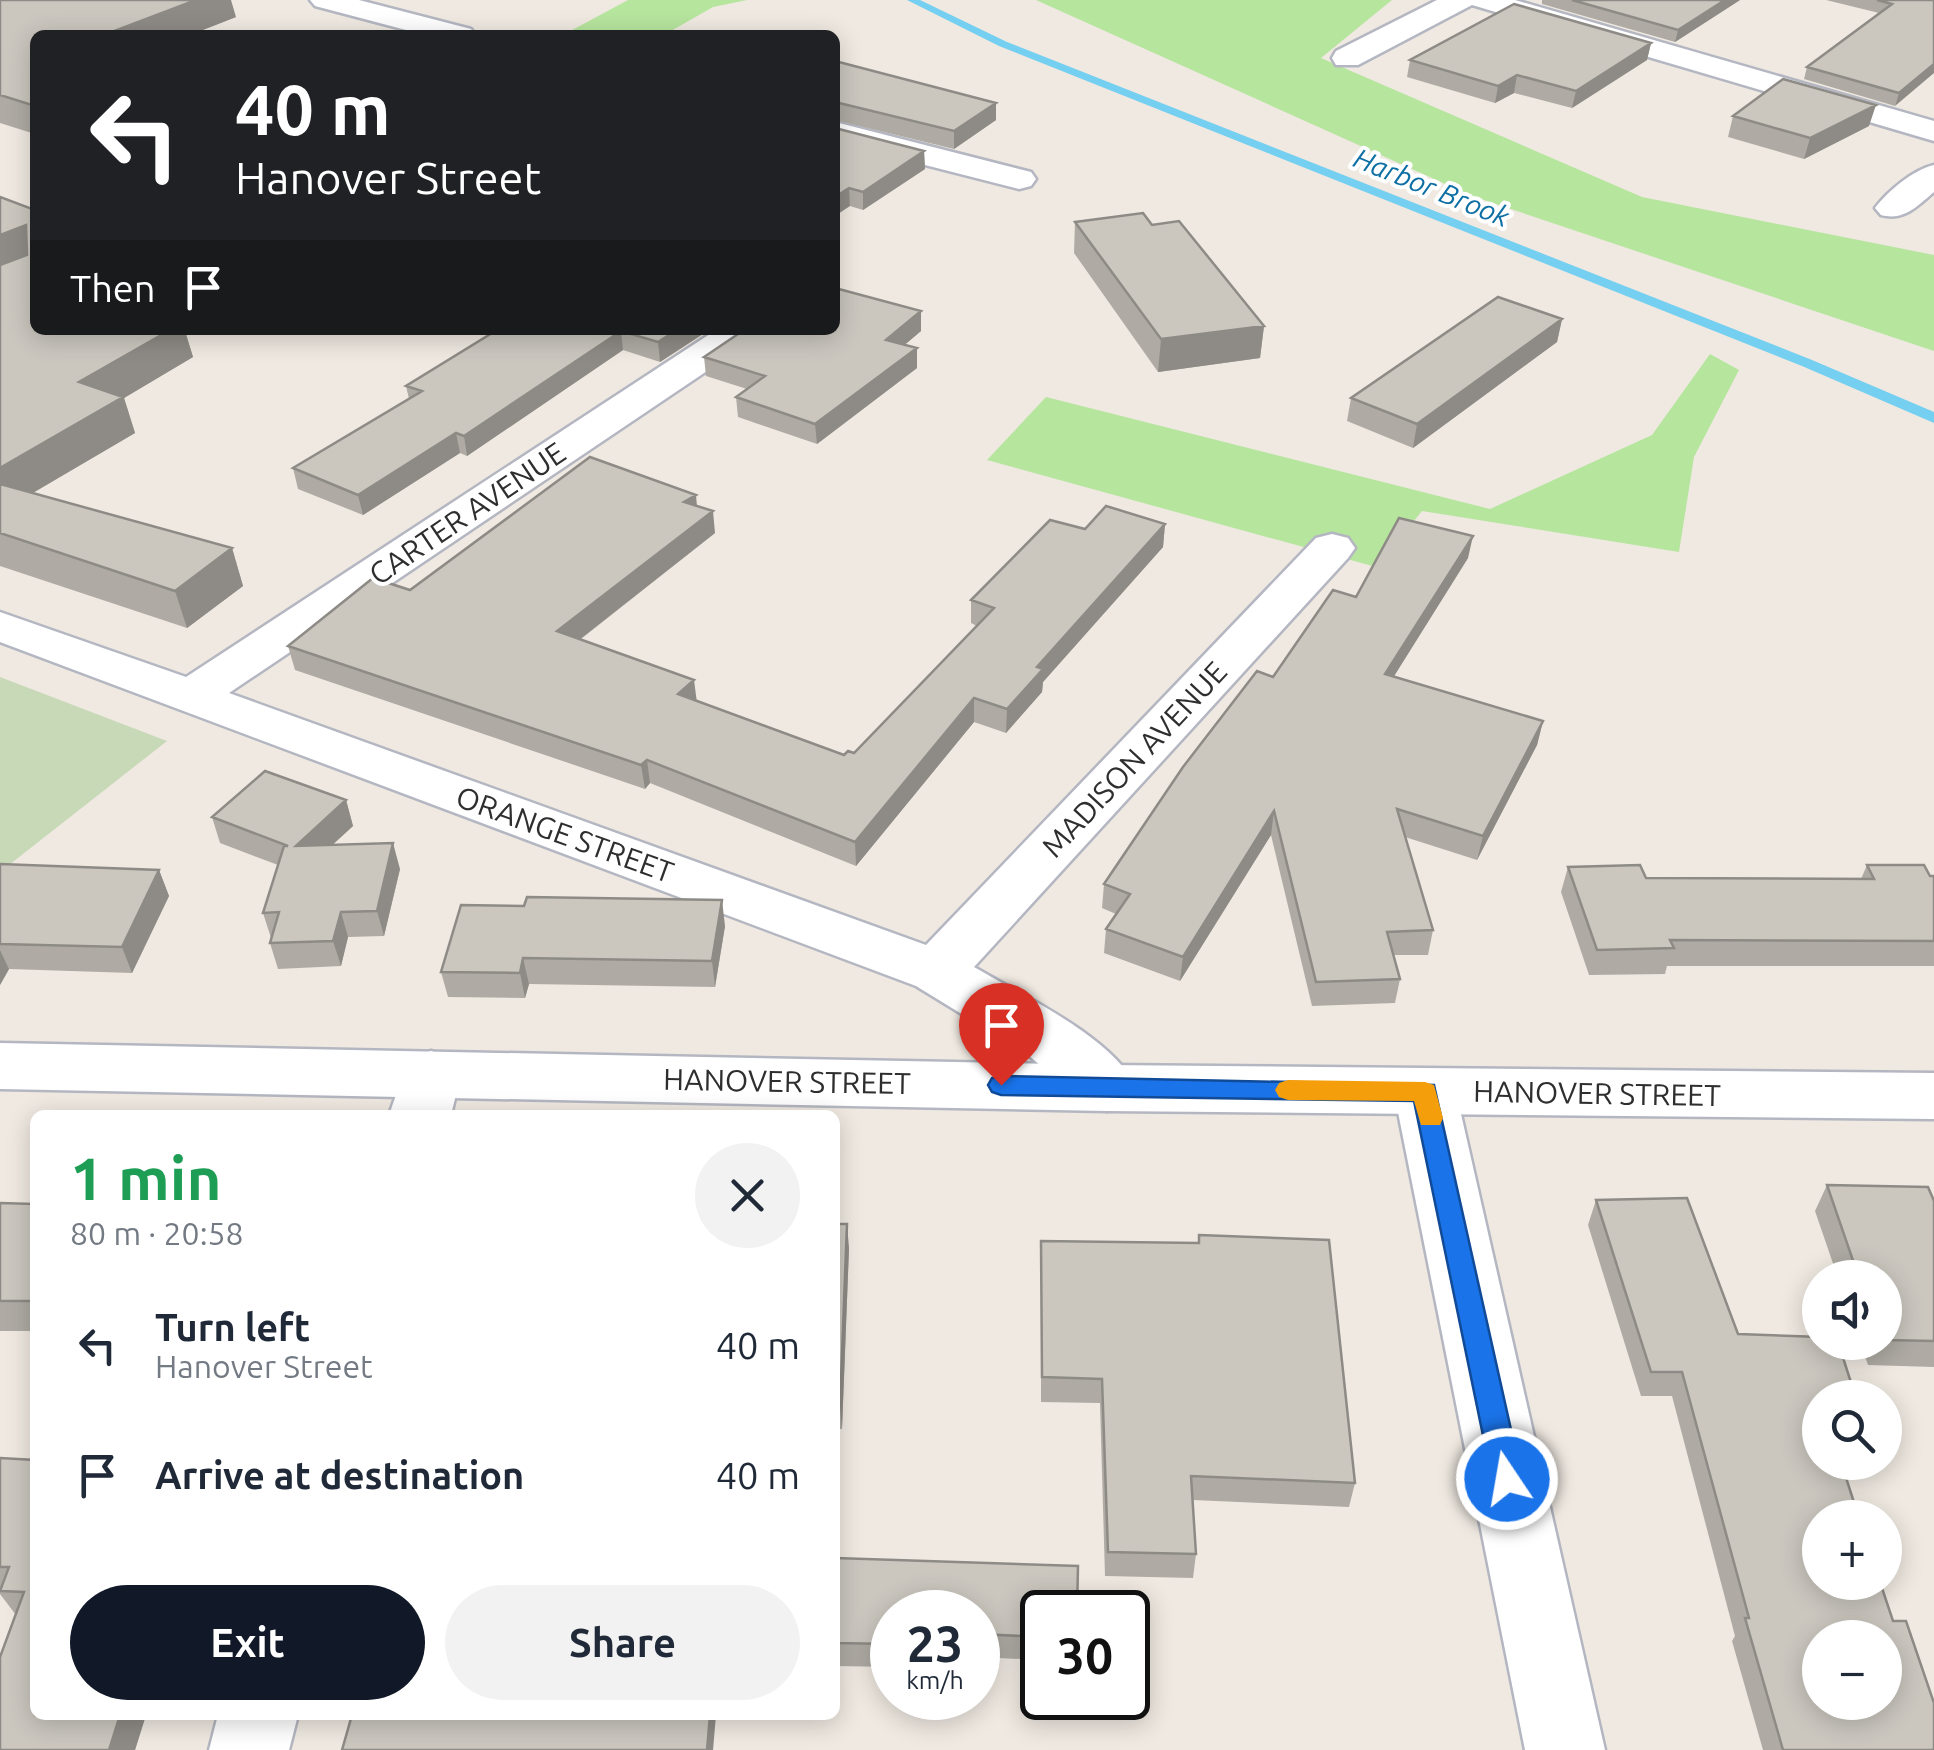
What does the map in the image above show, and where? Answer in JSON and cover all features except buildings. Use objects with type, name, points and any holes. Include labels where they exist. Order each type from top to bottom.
[{"type":"street","points":[[325,0],[441,30]]},
{"type":"street","points":[[1347,58],[1460,0]]},
{"type":"street","points":[[1483,0],[1934,131]]},
{"type":"street","points":[[840,133],[1019,179]]},
{"type":"street","points":[[1893,208],[1934,174]]},
{"type":"street","name":"CARTER AVENUE","points":[[192,696],[734,335]]},
{"type":"street","name":"MADISON AVENUE","points":[[936,971],[1332,548]]},
{"type":"street","name":"ORANGE STREET","points":[[0,626],[936,971],[1048,1038],[1106,1088]]},
{"type":"street","name":"HANOVER STREET","points":[[0,1066],[425,1094],[1106,1088],[1934,1096]]},
{"type":"street","points":[[1425,1092],[1565,1750]]},
{"type":"street","points":[[248,1750],[257,1720]]},
{"type":"green space","points":[[628,0],[747,0],[713,7],[673,30],[572,30]]},
{"type":"green space","points":[[1036,0],[1392,0],[1321,58],[1642,197],[1934,255],[1934,351],[1472,196]]},
{"type":"green space","points":[[1710,354],[1739,370],[1694,457],[1679,552],[1422,511],[1376,567],[987,460],[1046,397],[1490,509],[1652,435]]},
{"type":"green space","points":[[0,677],[167,741],[0,872]]},
{"type":"waterway","name":"Harbor Brook","points":[[912,0],[1003,44],[1807,363],[1934,418]]},
{"type":"slow traffic","points":[[1288,1090],[1425,1092],[1431,1118]]},
{"type":"route","points":[[1001,1085],[1425,1092],[1507,1479]]}]
